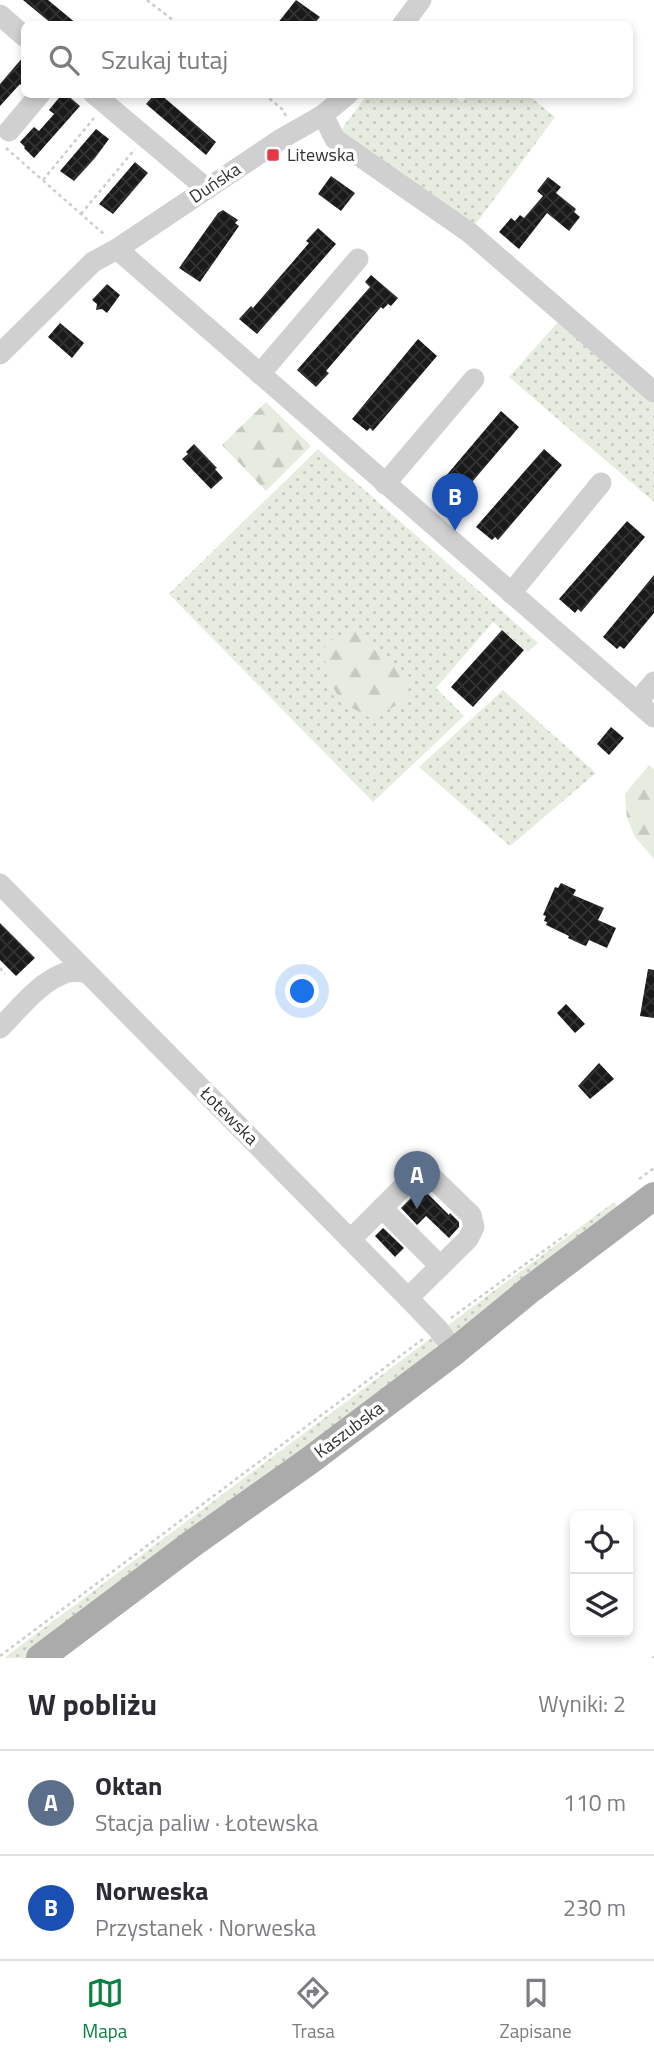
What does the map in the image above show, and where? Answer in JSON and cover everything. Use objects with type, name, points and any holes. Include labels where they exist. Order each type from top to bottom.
[{"type":"main road","name":"Kaszubska","points":[[40,1658],[455,1351],[542,1280],[643,1190]]},
{"type":"street","points":[[405,21],[421,0]]},
{"type":"street","points":[[0,15],[21,33]]},
{"type":"street","points":[[5,136],[37,98]]},
{"type":"street","name":"Duńska","points":[[114,245],[323,115],[343,98]]},
{"type":"street","points":[[100,99],[207,189]]},
{"type":"street","points":[[323,115],[335,139],[470,233],[654,392]]},
{"type":"street","points":[[0,354],[93,262],[114,245],[654,717]]},
{"type":"street","points":[[260,374],[358,259]]},
{"type":"street","points":[[385,484],[474,379]]},
{"type":"street","points":[[511,593],[601,483]]},
{"type":"street","points":[[637,702],[654,682]]},
{"type":"street","name":"Łotewska","points":[[0,884],[351,1239],[437,1328],[455,1351]]},
{"type":"street","points":[[0,1028],[52,980],[66,972],[87,972]]},
{"type":"street","points":[[351,1239],[414,1176],[422,1174],[434,1179],[471,1215],[474,1222],[472,1233],[408,1298]]},
{"type":"street","points":[[382,1208],[440,1266]]},
{"type":"path","points":[[148,0],[174,21]]},
{"type":"path","points":[[269,98],[282,109],[295,130]]},
{"type":"path","points":[[43,180],[100,99]]},
{"type":"path","points":[[5,136],[43,180],[114,245]]},
{"type":"path","points":[[81,214],[145,137]]},
{"type":"path","points":[[0,968],[5,974]]},
{"type":"path","points":[[643,1190],[654,1168]]},
{"type":"path","points":[[0,1656],[568,1233]]},
{"type":"green space","points":[[365,98],[456,98],[462,102],[465,98],[532,98],[555,117],[472,229],[346,142],[342,131]]},
{"type":"green space","points":[[558,322],[654,404],[654,502],[509,377]]},
{"type":"green space","points":[[266,402],[311,446],[266,491],[222,445]]},
{"type":"green space","points":[[318,449],[538,643],[528,652],[493,622],[436,688],[464,716],[373,802],[169,594]]},
{"type":"green space","points":[[357,631],[413,680],[402,702],[372,719],[342,702],[329,681],[323,649],[332,640]]},
{"type":"green space","points":[[503,690],[596,773],[510,846],[419,767]]},
{"type":"green space","points":[[649,765],[654,769],[654,859],[635,837],[627,818],[625,794]]},
{"type":"green space","points":[[614,1202],[619,1208],[457,1333],[444,1328]]},
{"type":"green space","points":[[435,1335],[435,1349],[430,1357],[29,1658],[4,1658]]},
{"type":"building","points":[[23,0],[48,0],[73,21],[48,21]]},
{"type":"building","points":[[296,0],[320,17],[317,21],[279,21]]},
{"type":"building","points":[[21,60],[21,85],[0,106],[0,84]]},
{"type":"building","points":[[59,98],[71,98],[80,106],[34,158],[20,142],[34,127],[39,131],[54,114],[49,110]]},
{"type":"building","points":[[151,98],[165,98],[216,142],[206,155],[146,104]]},
{"type":"building","points":[[96,129],[109,139],[74,181],[60,171]]},
{"type":"building","points":[[135,162],[148,173],[113,214],[99,204]]},
{"type":"building","points":[[331,176],[355,193],[341,211],[318,194]]},
{"type":"building","points":[[548,177],[561,187],[556,193],[576,209],[574,212],[580,217],[569,231],[547,213],[519,249],[499,232],[511,218],[515,221],[520,215],[524,218],[543,196],[537,191]]},
{"type":"building","points":[[223,210],[238,220],[235,223],[239,226],[200,282],[179,268],[218,213]]},
{"type":"building","points":[[318,228],[336,244],[257,334],[239,319],[251,306],[253,308],[309,243],[306,241]]},
{"type":"building","points":[[371,275],[398,298],[391,306],[388,304],[383,309],[381,307],[326,371],[329,373],[316,387],[297,370],[370,287],[365,282]]},
{"type":"building","points":[[107,284],[120,295],[107,313],[102,309],[96,310],[97,304],[92,300]]},
{"type":"building","points":[[60,323],[84,343],[72,358],[48,337]]},
{"type":"building","points":[[418,339],[437,356],[373,431],[370,428],[367,431],[352,419]]},
{"type":"building","points":[[501,411],[519,427],[455,502],[452,499],[449,502],[434,490]]},
{"type":"building","points":[[194,444],[223,478],[211,489],[182,459]]},
{"type":"building","points":[[544,449],[562,465],[498,540],[495,537],[492,540],[476,527]]},
{"type":"building","points":[[627,521],[645,537],[581,612],[578,609],[575,613],[559,599]]},
{"type":"building","points":[[654,575],[654,613],[624,649],[620,646],[617,649],[603,637]]},
{"type":"building","points":[[502,630],[524,650],[473,707],[451,687]]},
{"type":"building","points":[[611,727],[624,738],[609,755],[597,744]]},
{"type":"building","points":[[561,883],[576,890],[573,895],[604,908],[598,920],[616,928],[607,948],[589,940],[586,946],[583,945],[546,925],[546,916],[543,915],[555,887],[558,888]]},
{"type":"building","points":[[0,923],[35,958],[16,976],[0,960]]},
{"type":"building","points":[[648,969],[654,970],[654,1018],[640,1016]]},
{"type":"building","points":[[566,1004],[585,1024],[575,1033],[557,1013]]},
{"type":"building","points":[[599,1063],[614,1079],[590,1099],[578,1086]]},
{"type":"building","points":[[420,1189],[459,1222],[459,1227],[449,1238],[426,1216],[417,1225],[401,1208]]},
{"type":"building","points":[[383,1228],[404,1248],[395,1257],[375,1236]]},
{"type":"place","name":"Litewska","points":[[273,155]]},
{"type":"place","name":"Norweska","points":[[455,531]]},
{"type":"place","name":"Oktan","points":[[417,1209]]}]
